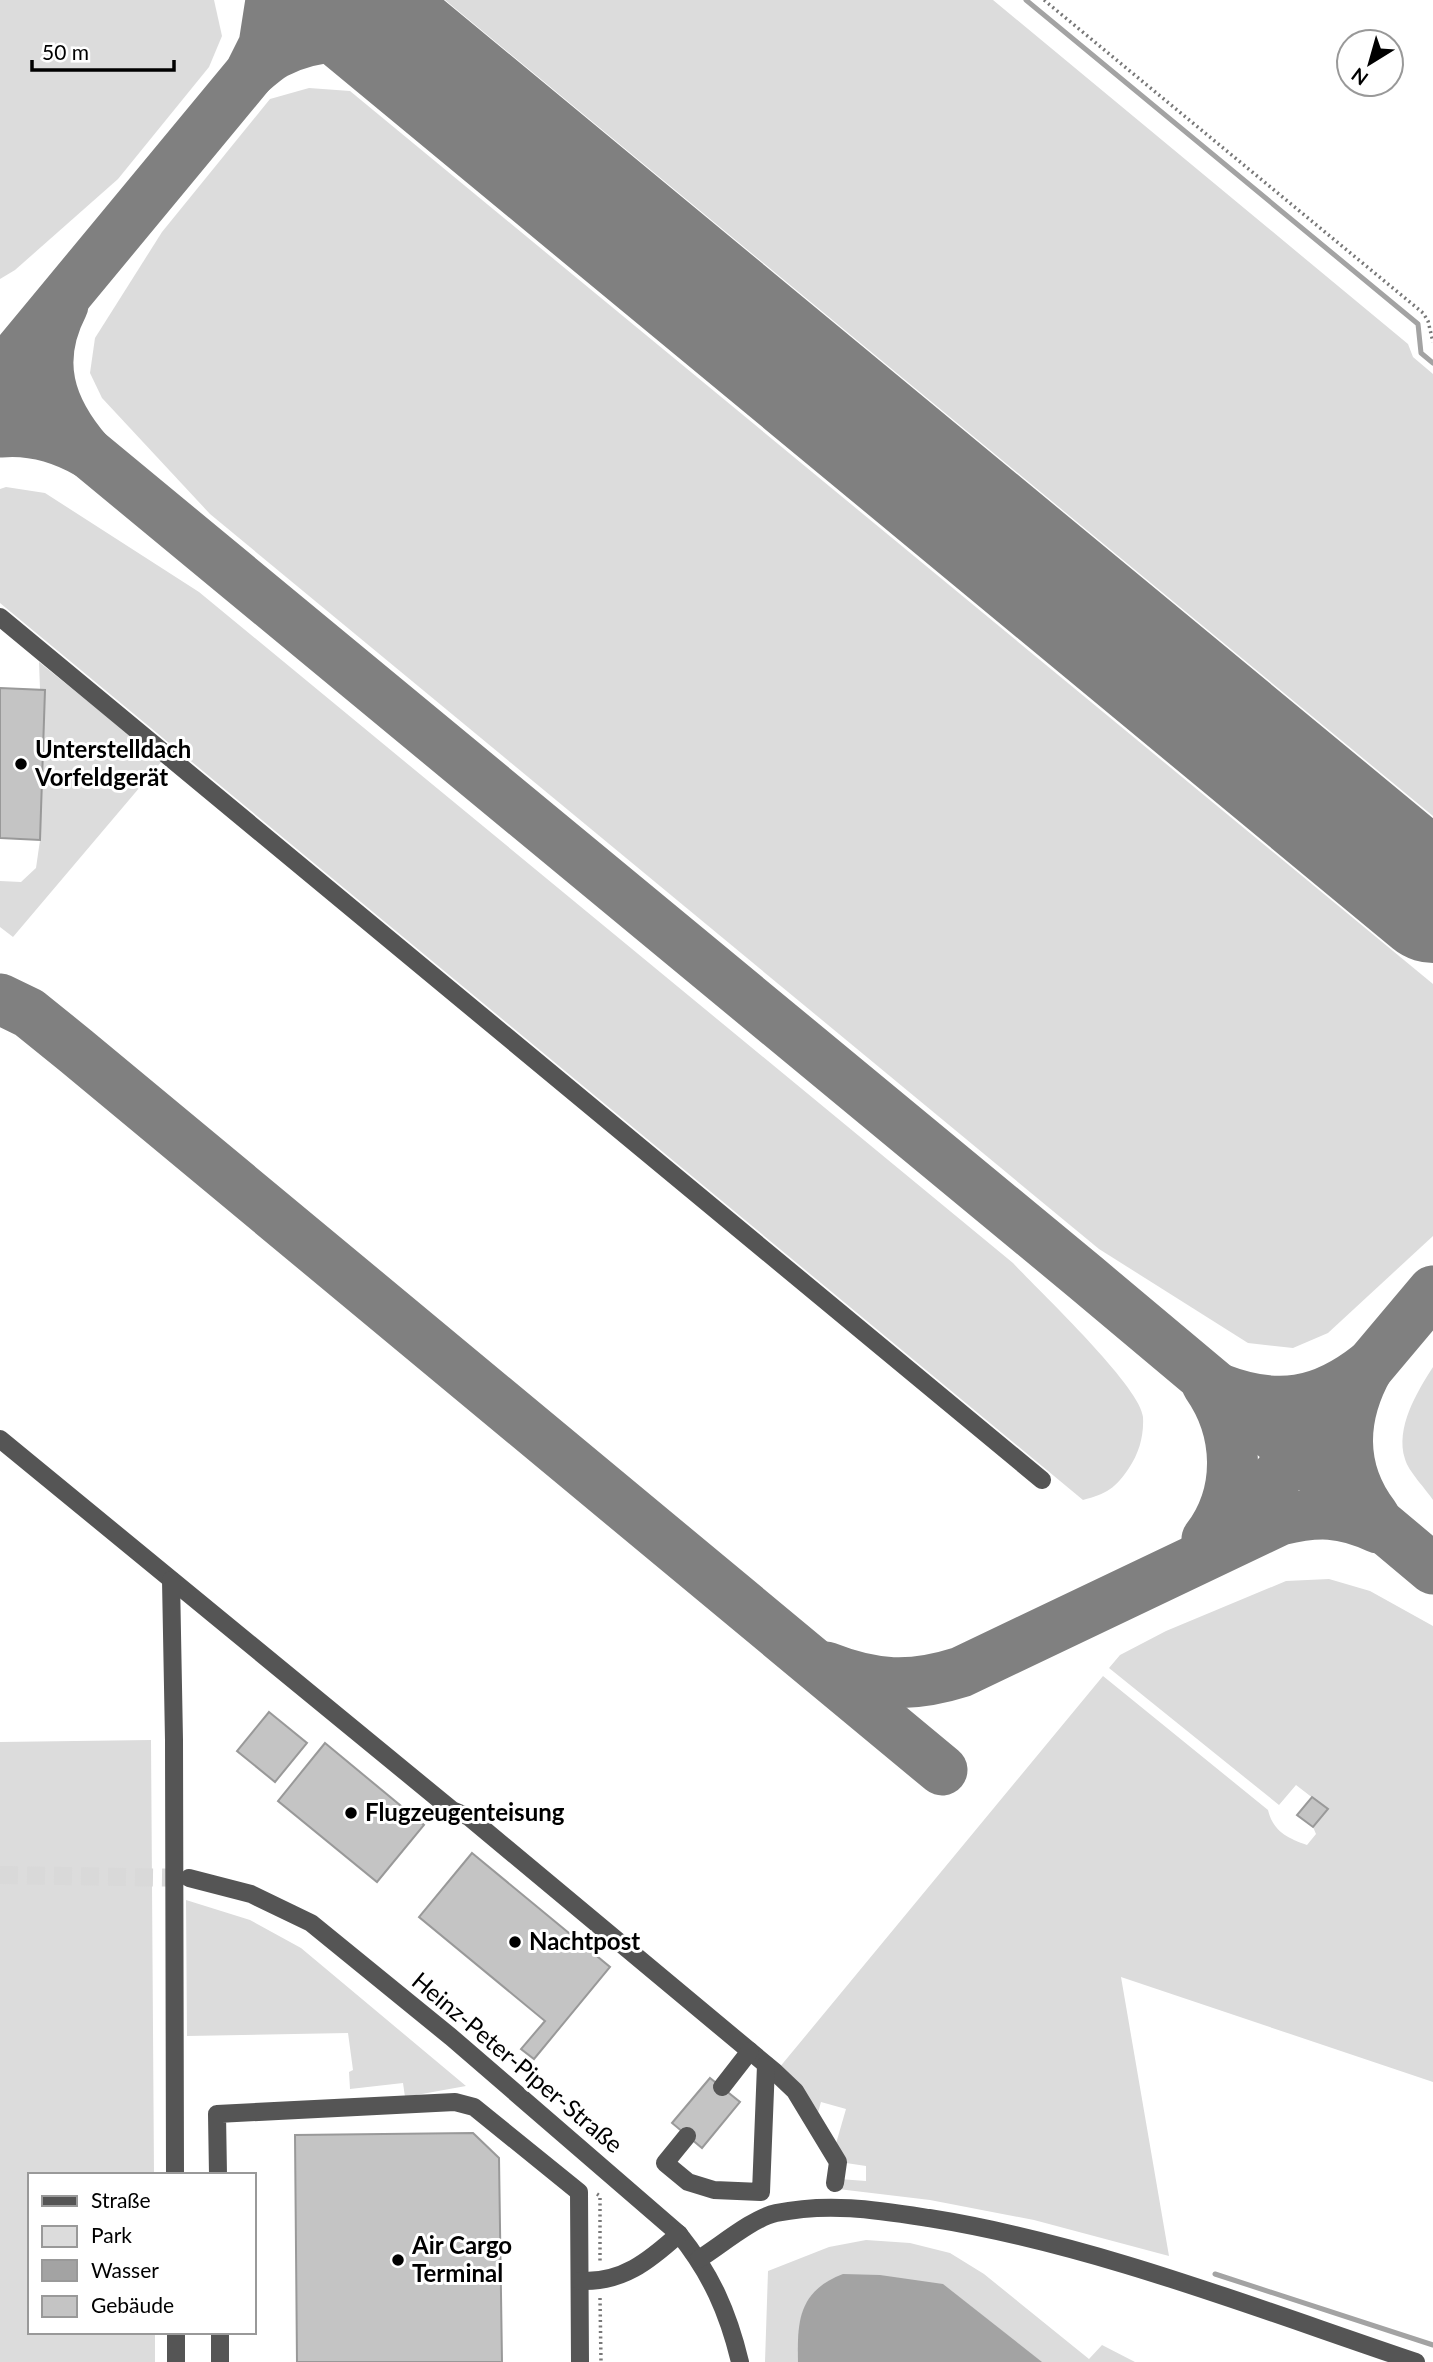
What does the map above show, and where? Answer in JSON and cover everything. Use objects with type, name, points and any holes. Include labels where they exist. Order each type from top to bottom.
[{"type":"street","points":[[0,617],[1042,1480]]},
{"type":"street","points":[[0,1439],[452,1810],[469,1817],[766,2064],[795,2091],[838,2162],[835,2183]]},
{"type":"street","points":[[172,1580],[175,2173]]},
{"type":"street","name":"Heinz-Peter-Piper-Straße","points":[[189,1878],[251,1894],[311,1923],[451,2036],[679,2234],[699,2259],[730,2322],[740,2362]]},
{"type":"street","points":[[722,2087],[750,2051]]},
{"type":"street","points":[[687,2136],[665,2163],[688,2182],[714,2190],[761,2192],[766,2064]]},
{"type":"street","points":[[218,2173],[217,2114],[454,2102],[474,2107],[579,2192],[580,2362]]},
{"type":"street","points":[[699,2259],[741,2231],[773,2214],[810,2208],[857,2207],[950,2222],[1035,2240],[1140,2270],[1416,2362]]},
{"type":"street","points":[[580,2281],[600,2282],[647,2263],[679,2234]]},
{"type":"street","points":[[176,2334],[176,2362]]},
{"type":"street","points":[[220,2334],[220,2362]]},
{"type":"path","points":[[1044,0],[1423,313],[1433,342]]},
{"type":"green space","points":[[0,0],[214,0],[222,36],[209,67],[118,179],[15,270],[0,279]]},
{"type":"green space","points":[[445,0],[993,0],[1408,344],[1413,357],[1433,374],[1433,816]]},
{"type":"green space","points":[[309,88],[350,91],[1433,984],[1433,1236],[1328,1333],[1293,1348],[1248,1343],[1099,1249],[210,514],[102,398],[90,373],[95,338],[162,232],[270,99]]},
{"type":"green space","points":[[6,487],[45,493],[199,592],[1013,1263],[1108,1362],[1138,1403],[1143,1417],[1140,1444],[1133,1462],[1120,1481],[1104,1493],[1083,1500],[0,603],[0,489]]},
{"type":"green space","points":[[39,662],[162,761],[13,937],[0,927],[0,881],[21,882],[36,868],[40,840],[45,690],[40,689]]},
{"type":"green space","points":[[1433,1367],[1433,1500],[1405,1459],[1403,1435],[1409,1411]]},
{"type":"green space","points":[[1329,1579],[1370,1591],[1433,1626],[1433,2082],[1121,1977],[1169,2256],[1034,2220],[930,2200],[838,2189],[839,2179],[866,2181],[866,2166],[846,2163],[835,2147],[846,2109],[821,2102],[817,2116],[779,2068],[1103,1676],[1268,1810],[1273,1823],[1282,1833],[1307,1845],[1316,1834],[1313,1827],[1327,1809],[1296,1785],[1279,1805],[1109,1668],[1120,1655],[1166,1631],[1286,1581]]},
{"type":"green space","points":[[151,1740],[154,2173],[28,2173],[28,2334],[155,2334],[155,2362],[0,2362],[0,1742]]},
{"type":"green space","points":[[186,1900],[250,1920],[301,1948],[466,2086],[405,2097],[403,2083],[350,2089],[349,2072],[353,2070],[348,2033],[187,2036]]},
{"type":"green space","points":[[866,2240],[910,2243],[950,2253],[984,2274],[1089,2359],[1102,2345],[1135,2362],[765,2362],[768,2271],[829,2247]]},
{"type":"water","points":[[843,2274],[880,2275],[943,2284],[1042,2362],[798,2362],[800,2320],[809,2298],[828,2281]]},
{"type":"building","name":"Unterstelldach Vorfeldgerät","points":[[0,688],[45,690],[40,840],[0,838]]},
{"type":"building","points":[[269,1712],[307,1743],[275,1782],[237,1751]]},
{"type":"building","name":"Flugzeugenteisung","points":[[325,1743],[424,1825],[377,1882],[278,1801]]},
{"type":"building","points":[[1312,1797],[1328,1809],[1313,1827],[1297,1815]]},
{"type":"building","name":"Nachtpost","points":[[472,1853],[610,1967],[534,2059],[521,2049],[545,2021],[419,1917]]},
{"type":"building","points":[[710,2078],[740,2102],[702,2148],[672,2123]]},
{"type":"building","name":"Air Cargo Terminal","points":[[473,2133],[499,2158],[502,2362],[297,2362],[295,2135]]},
{"type":"waterway","points":[[1026,0],[1418,324],[1421,353],[1433,363]]},
{"type":"waterway","points":[[1215,2274],[1433,2345]]},
{"type":"taxiway","points":[[0,375],[250,73],[264,45],[271,0]]},
{"type":"taxiway","points":[[250,73],[273,55],[291,46],[338,37],[370,40],[386,45],[428,69]]},
{"type":"taxiway","points":[[0,432],[46,435],[88,453],[64,419],[50,383],[49,345],[63,305]]},
{"type":"taxiway","points":[[0,380],[1085,1277],[1433,1569]]},
{"type":"taxiway","points":[[0,999],[29,1013],[76,1051],[942,1770]]},
{"type":"taxiway","points":[[1225,1538],[1433,1291]]},
{"type":"taxiway","points":[[1220,1389],[1261,1400],[1298,1400],[1333,1389],[1369,1366],[1353,1404],[1348,1442],[1354,1480],[1374,1516]]},
{"type":"taxiway","points":[[1207,1384],[1226,1422],[1232,1462],[1226,1502],[1207,1539]]},
{"type":"taxiway","points":[[826,1667],[860,1678],[893,1683],[943,1677],[961,1672],[1280,1520],[1329,1514],[1353,1518],[1378,1528]]},
{"type":"runway","points":[[345,0],[1433,900]]},
{"type":"tunnel","points":[[0,1875],[189,1878]]},
{"type":"place","name":"Unterstelldach Vorfeldgerät","points":[[21,764]]},
{"type":"place","name":"Flugzeugenteisung","points":[[351,1813]]},
{"type":"place","name":"Nachtpost","points":[[515,1942]]},
{"type":"place","name":"Air Cargo Terminal","points":[[398,2260]]}]
